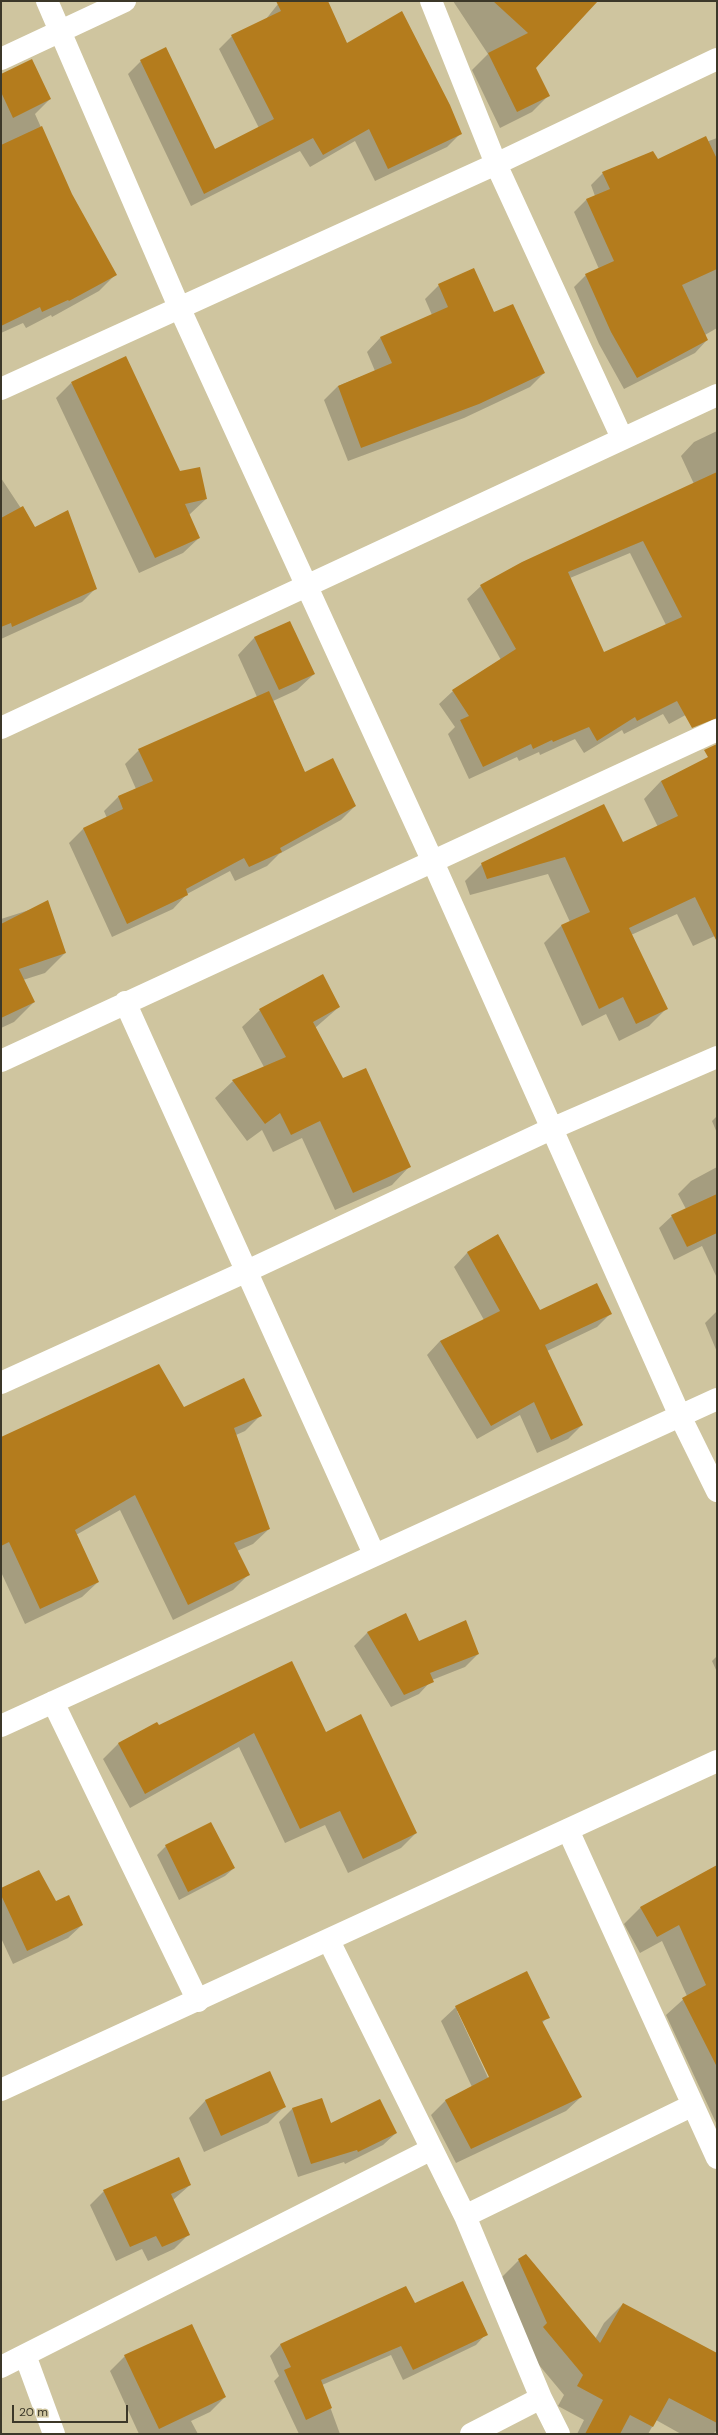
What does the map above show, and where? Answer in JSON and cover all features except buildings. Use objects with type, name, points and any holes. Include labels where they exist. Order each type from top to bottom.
[{"type":"street","points":[[47,1],[179,307],[433,862],[680,1416],[717,1491]]},
{"type":"street","points":[[1,58],[125,1]]},
{"type":"street","points":[[431,1],[496,164],[622,438]]},
{"type":"street","points":[[1,389],[496,164],[717,59]]},
{"type":"street","points":[[1,728],[717,395]]},
{"type":"street","points":[[1,1061],[125,1002],[433,862],[717,730]]},
{"type":"street","points":[[125,1002],[245,1272],[374,1554]]},
{"type":"street","points":[[1,1383],[245,1272],[551,1128],[717,1057]]},
{"type":"street","points":[[1,1726],[374,1554],[717,1399]]},
{"type":"street","points":[[53,1702],[198,2001]]},
{"type":"street","points":[[1,2090],[329,1942],[717,1761]]},
{"type":"street","points":[[568,1830],[692,2106],[717,2158]]},
{"type":"street","points":[[329,1942],[465,2216],[541,2398],[559,2434]]},
{"type":"street","points":[[465,2216],[692,2106]]},
{"type":"street","points":[[1,2367],[432,2149]]},
{"type":"street","points":[[25,2355],[54,2434]]},
{"type":"street","points":[[471,2434],[541,2398]]}]
